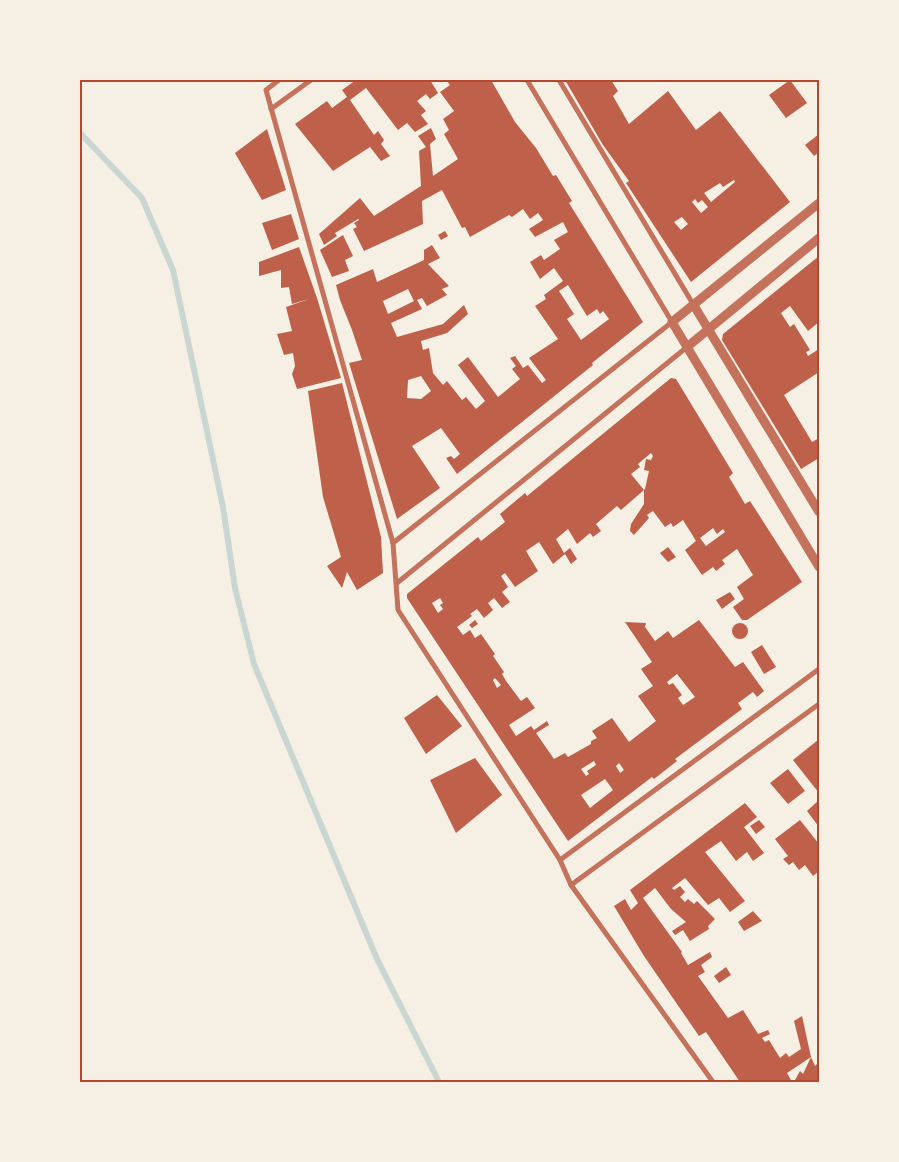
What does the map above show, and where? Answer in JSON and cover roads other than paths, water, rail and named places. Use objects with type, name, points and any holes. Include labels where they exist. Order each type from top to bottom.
[{"type":"street","points":[[279,80],[266,90],[393,543],[398,610],[560,860],[571,885],[713,1082]]},
{"type":"street","points":[[271,109],[311,80]]},
{"type":"street","points":[[527,80],[819,567]]},
{"type":"street","points":[[559,80],[819,512]]},
{"type":"street","points":[[393,543],[819,203]]},
{"type":"street","points":[[396,583],[819,238]]},
{"type":"street","points":[[560,860],[819,669]]},
{"type":"street","points":[[571,885],[819,704]]},
{"type":"waterway","points":[[80,133],[142,198],[173,270],[223,507],[235,588],[254,664],[377,959],[439,1082]]}]
